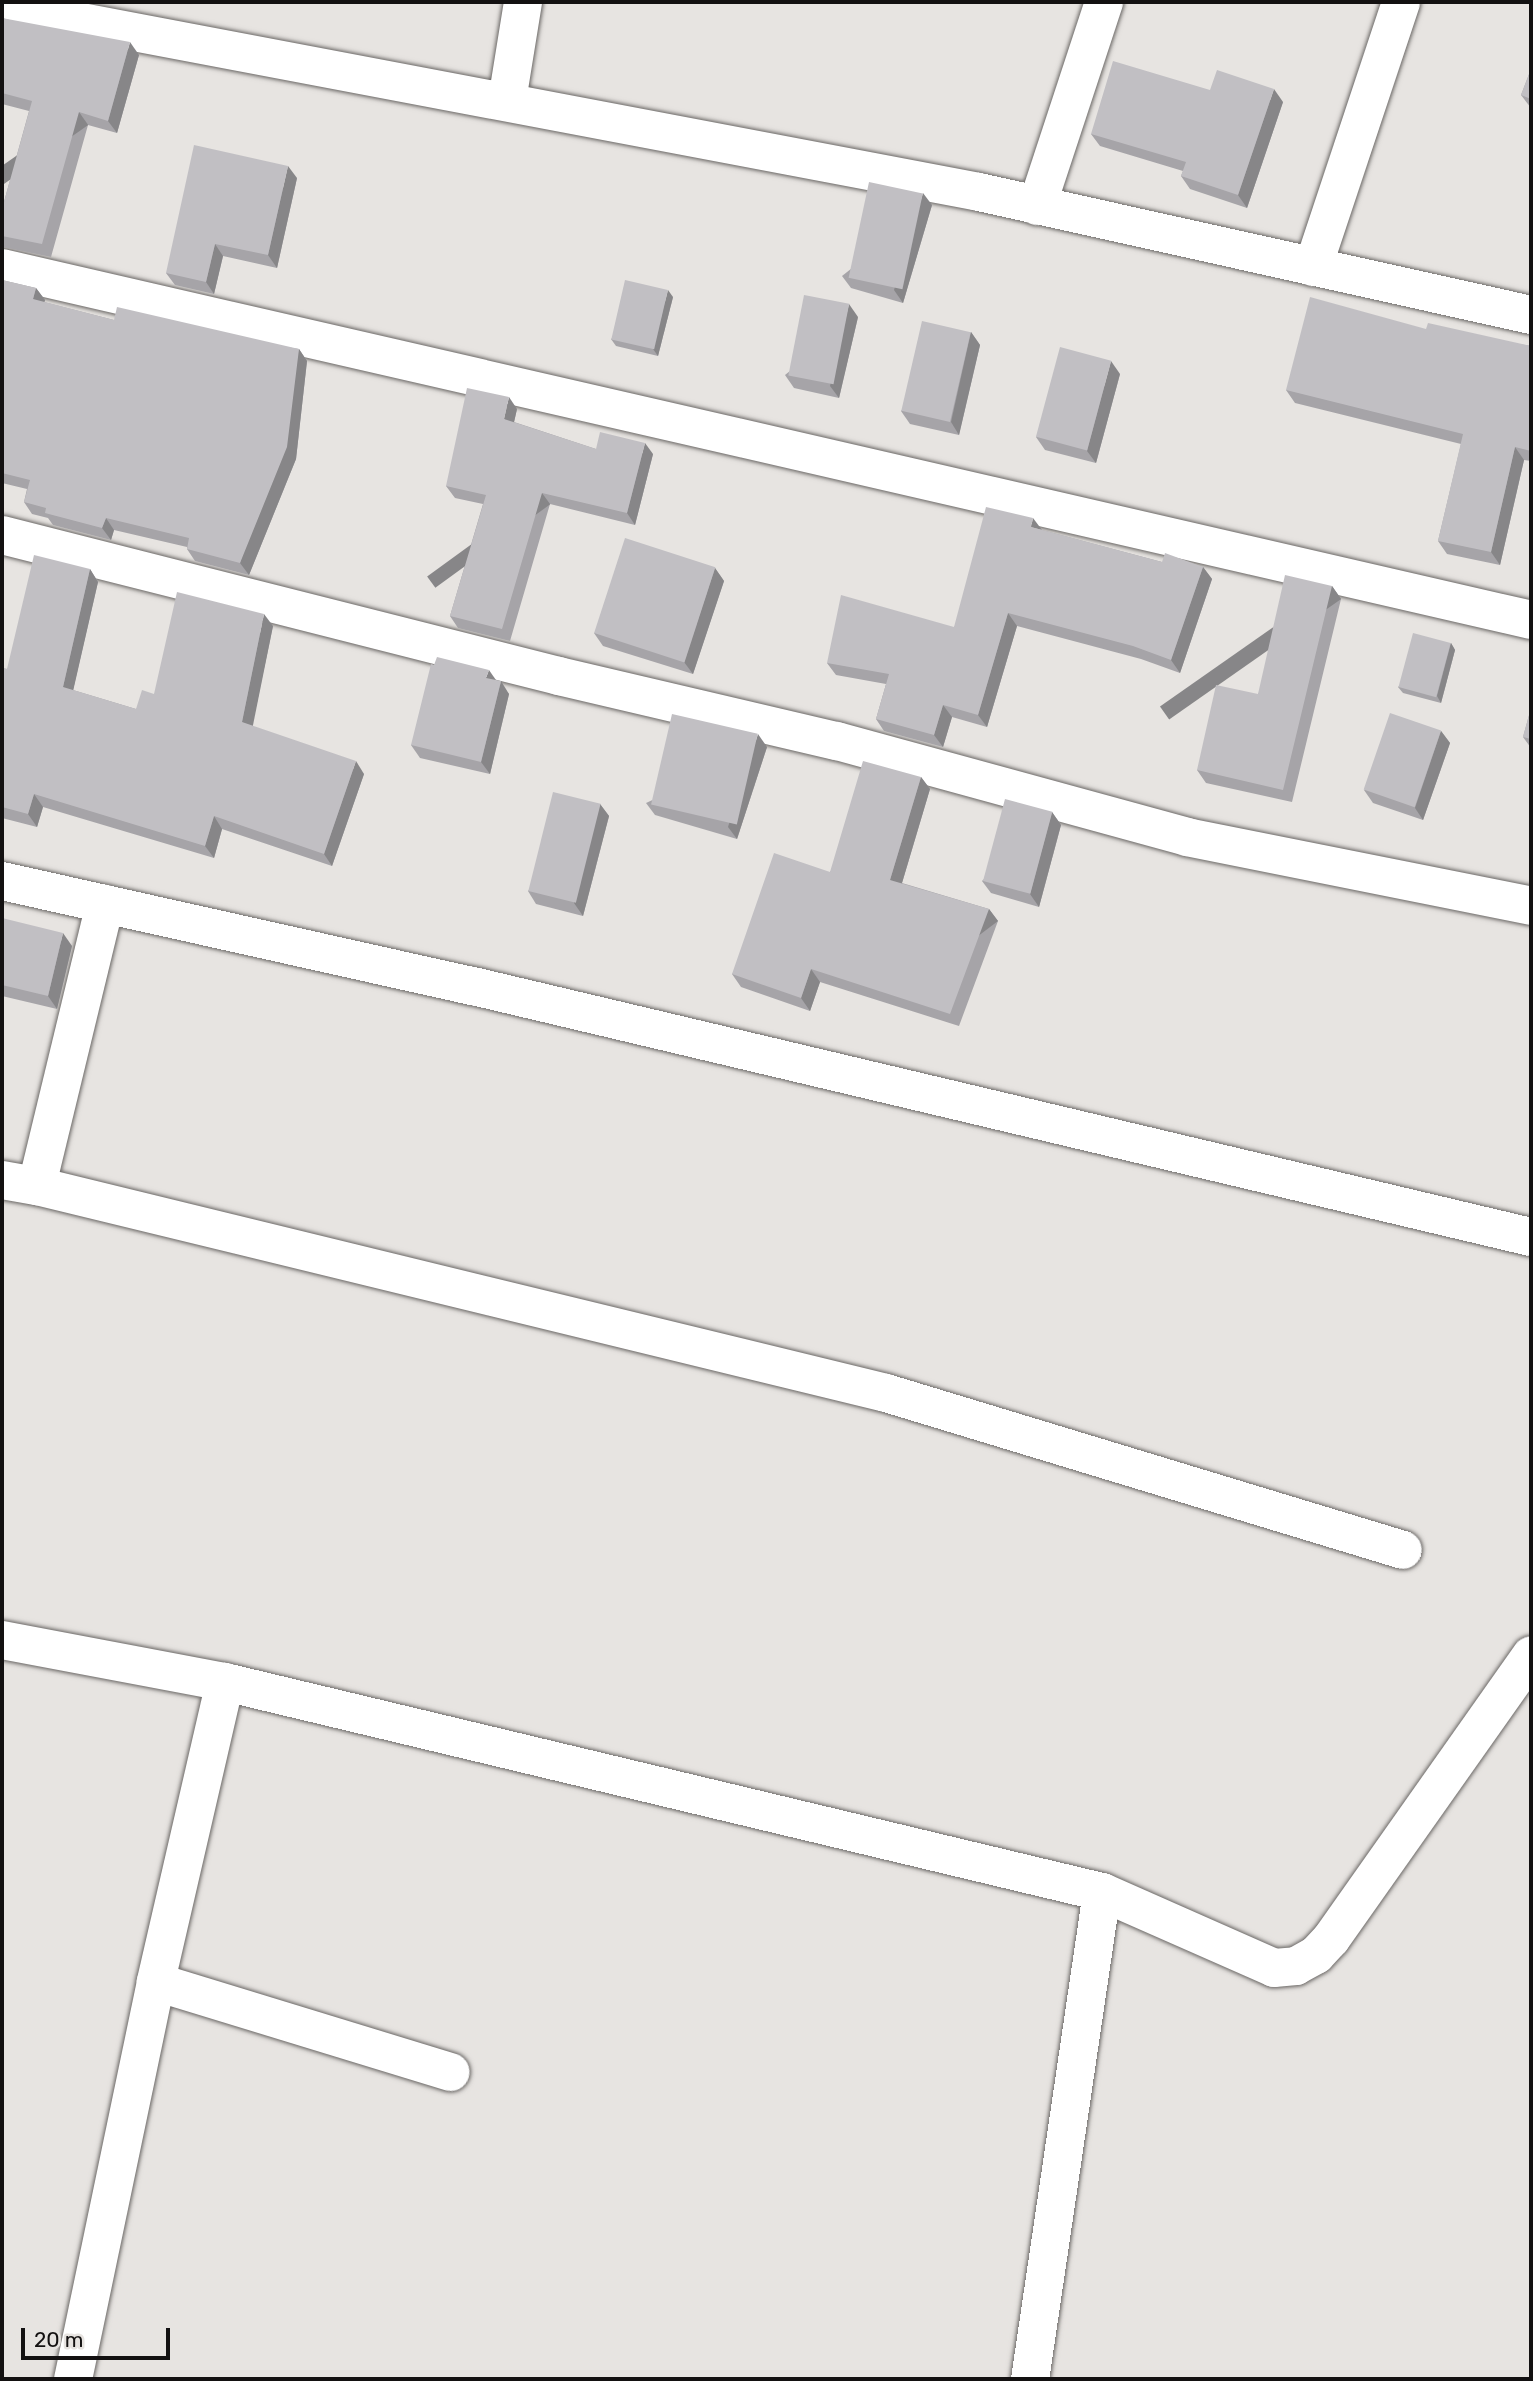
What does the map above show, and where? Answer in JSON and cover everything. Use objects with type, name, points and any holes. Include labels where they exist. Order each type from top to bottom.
[{"type":"street","points":[[507,101],[523,2]]},
{"type":"street","points":[[1037,205],[1104,2]]},
{"type":"street","points":[[1313,267],[1401,2]]},
{"type":"street","points":[[2,7],[507,101],[1037,205],[1531,315]]},
{"type":"street","points":[[2,268],[1531,620]]},
{"type":"street","points":[[2,535],[533,669],[837,741],[1187,837],[1531,906]]},
{"type":"street","points":[[2,881],[473,986],[1531,1237]]},
{"type":"street","points":[[105,904],[20,1183],[886,1393],[1403,1550]]},
{"type":"street","points":[[2,1640],[225,1682],[1102,1892],[1274,1968],[1296,1966],[1316,1955],[1331,1939],[1531,1656]]},
{"type":"street","points":[[73,2379],[156,1982],[225,1682]]},
{"type":"street","points":[[1030,2379],[1102,1892]]},
{"type":"street","points":[[156,1982],[451,2072]]},
{"type":"building","points":[[2,18],[130,42],[108,121],[79,112],[42,244],[2,236],[2,209],[32,101],[2,93]]},
{"type":"building","points":[[1113,61],[1210,90],[1217,70],[1274,89],[1238,195],[1181,176],[1186,162],[1091,134]]},
{"type":"building","points":[[1531,69],[1531,99],[1521,95]]},
{"type":"building","points":[[194,145],[288,166],[268,255],[215,244],[206,282],[166,273]]},
{"type":"building","points":[[869,182],[923,193],[902,289],[849,278]]},
{"type":"building","points":[[2,280],[36,288],[33,299],[114,320],[117,307],[299,349],[287,447],[240,563],[187,549],[189,538],[106,518],[102,528],[45,513],[46,508],[24,502],[30,480],[2,473]]},
{"type":"building","points":[[625,280],[668,290],[654,349],[611,339]]},
{"type":"building","points":[[804,295],[849,304],[834,384],[788,375]]},
{"type":"building","points":[[1310,297],[1426,329],[1428,323],[1531,346],[1531,451],[1515,447],[1491,552],[1438,541],[1463,434],[1286,390]]},
{"type":"building","points":[[922,321],[971,332],[950,422],[901,411]]},
{"type":"building","points":[[1060,347],[1111,361],[1087,451],[1036,437]]},
{"type":"building","points":[[467,388],[509,397],[504,419],[596,449],[600,432],[645,443],[627,513],[542,493],[502,629],[450,616],[486,495],[446,486]]},
{"type":"building","points":[[986,507],[1033,518],[1031,527],[1162,562],[1165,553],[1203,567],[1171,660],[1133,646],[1008,613],[978,715],[943,705],[934,735],[876,719],[889,674],[827,663],[841,595],[954,627]]},
{"type":"building","points":[[625,538],[715,567],[684,662],[594,633]]},
{"type":"building","points":[[34,555],[90,569],[63,687],[136,709],[142,690],[154,694],[177,592],[264,614],[242,722],[356,761],[324,854],[214,816],[205,846],[34,794],[28,814],[2,807],[2,668],[7,669]]},
{"type":"building","points":[[1285,575],[1332,586],[1283,790],[1197,770],[1216,685],[1258,694]]},
{"type":"building","points":[[1413,633],[1451,643],[1436,697],[1399,687]]},
{"type":"building","points":[[437,657],[489,670],[486,678],[501,681],[481,762],[411,745],[431,664],[434,665]]},
{"type":"building","points":[[1531,708],[1531,739],[1523,737]]},
{"type":"building","points":[[1390,713],[1441,731],[1415,807],[1364,790]]},
{"type":"building","points":[[672,714],[758,734],[737,824],[651,805]]},
{"type":"building","points":[[863,761],[921,777],[890,880],[989,909],[950,1014],[811,969],[801,998],[732,974],[774,853],[830,872]]},
{"type":"building","points":[[553,792],[601,804],[576,903],[528,891]]},
{"type":"building","points":[[1005,799],[1052,812],[1030,894],[983,881]]},
{"type":"building","points":[[2,918],[63,933],[48,996],[2,985]]}]
